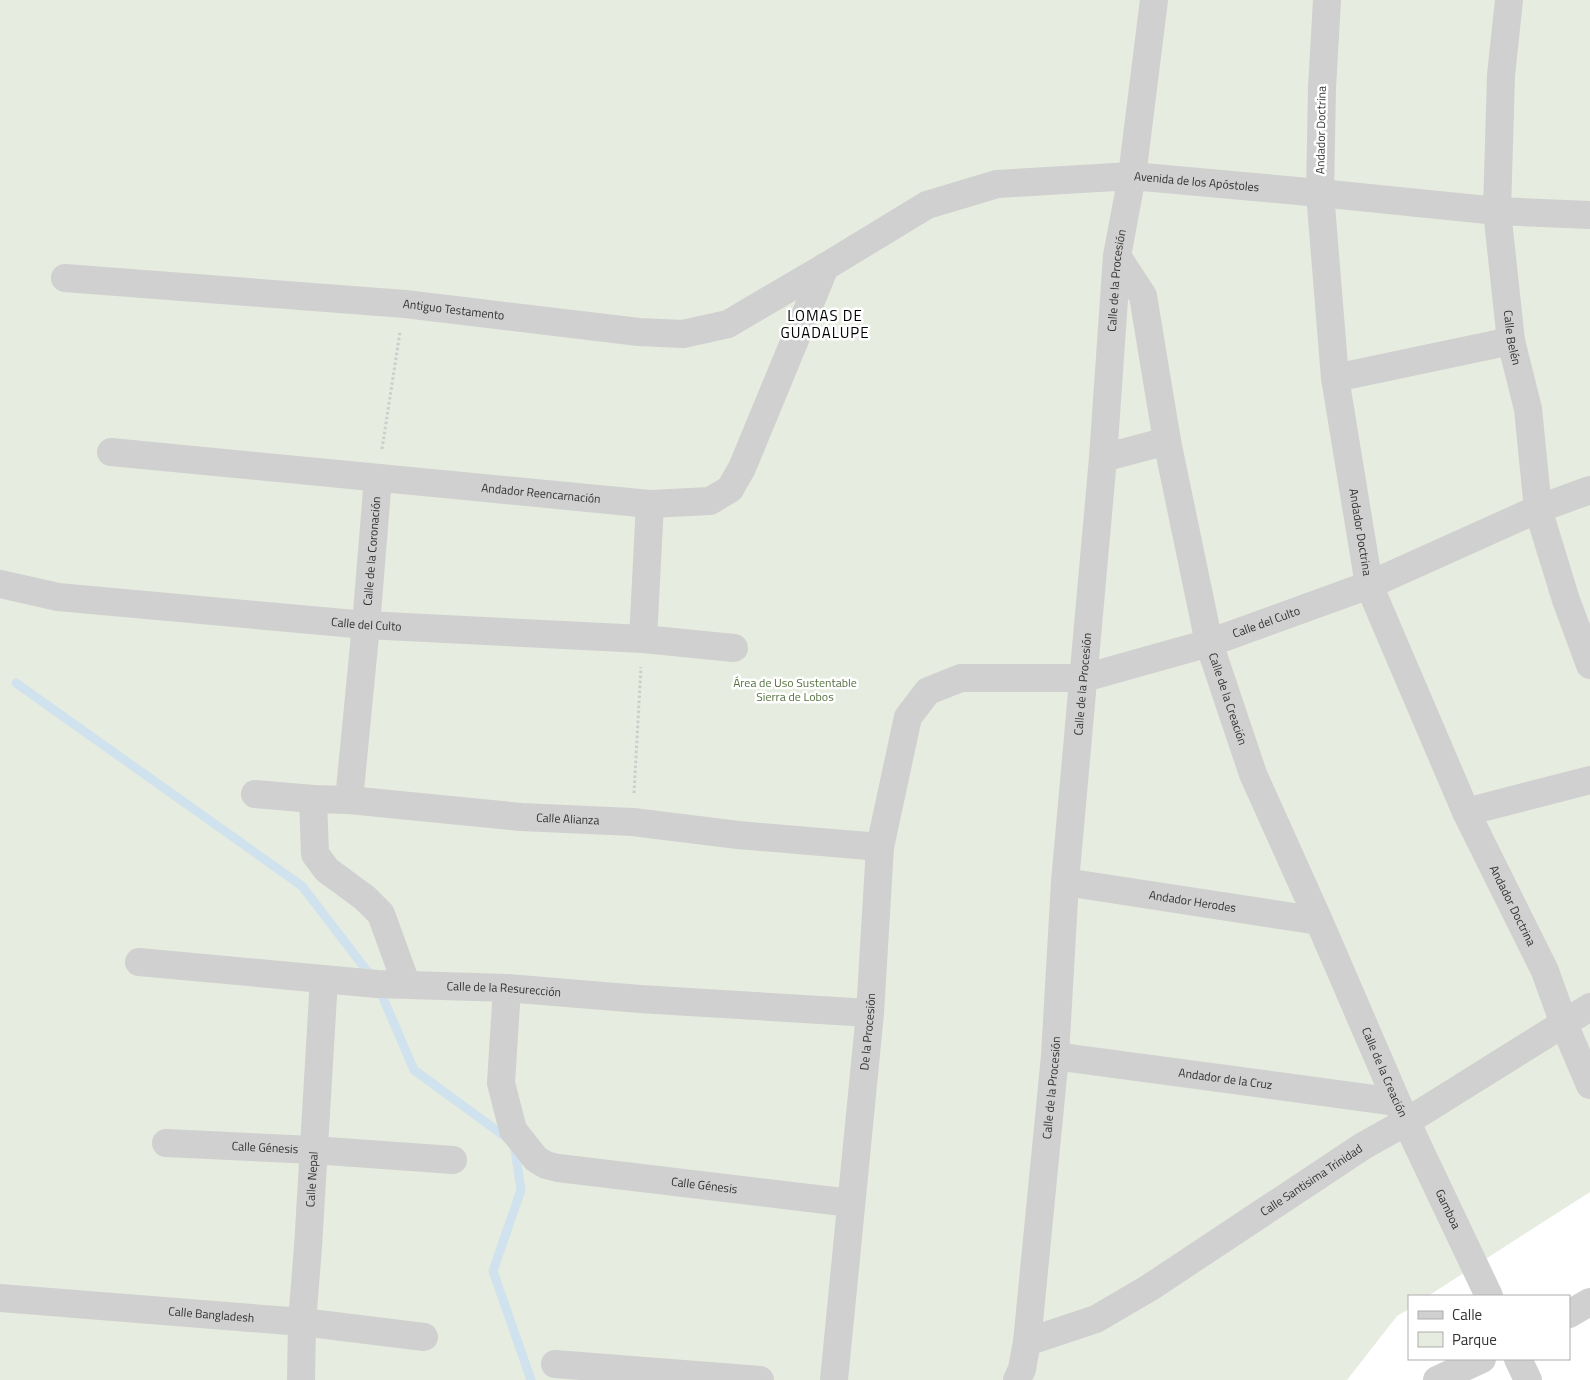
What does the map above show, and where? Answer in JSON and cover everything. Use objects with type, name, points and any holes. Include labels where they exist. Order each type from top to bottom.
[{"type":"street","name":"Calle de la Procesión","points":[[1023,1376],[1054,1056],[1065,882],[1103,458],[1117,256],[1132,176],[1154,0]]},
{"type":"street","name":"Andador Doctrina","points":[[1327,0],[1322,88],[1320,193],[1335,378],[1369,584],[1466,812],[1545,971],[1564,1024],[1590,1085]]},
{"type":"street","name":"Calle Belén","points":[[1510,0],[1501,75],[1497,211],[1511,341],[1528,409],[1538,509],[1566,600],[1590,665]]},
{"type":"street","name":"Avenida de los Apóstoles","points":[[825,267],[926,205],[997,184],[1132,176],[1497,211],[1590,215]]},
{"type":"street","name":"Calle de la Creación","points":[[1117,256],[1143,296],[1167,441],[1209,643],[1253,774],[1401,1112]]},
{"type":"street","name":"Antiguo Testamento","points":[[65,278],[405,304],[639,332],[683,334],[728,324],[825,267]]},
{"type":"street","name":"Andador Reencarnación","points":[[111,452],[650,504],[710,501],[730,489],[742,468],[825,267]]},
{"type":"street","points":[[1335,378],[1511,341]]},
{"type":"street","points":[[1103,458],[1167,441]]},
{"type":"street","name":"Calle de la Coronación","points":[[349,800],[378,478]]},
{"type":"street","name":"Calle del Culto","points":[[928,691],[960,678],[1084,678],[1209,643],[1369,584],[1538,509],[1590,490]]},
{"type":"street","points":[[642,639],[650,504]]},
{"type":"street","name":"Calle del Culto","points":[[0,584],[58,597],[366,626],[642,639],[734,648]]},
{"type":"street","name":"De la Procesión","points":[[834,1380],[870,1013],[880,847],[908,717],[928,691]]},
{"type":"street","points":[[1466,812],[1590,780]]},
{"type":"street","name":"Calle Alianza","points":[[255,794],[349,800],[522,817],[633,822],[738,835],[880,847]]},
{"type":"street","points":[[313,799],[315,854],[327,870],[365,898],[381,914],[406,984]]},
{"type":"street","name":"Andador Herodes","points":[[1065,882],[1319,921]]},
{"type":"street","name":"Calle de la Resurección","points":[[139,962],[377,984],[507,988],[640,999],[870,1013]]},
{"type":"street","name":"Calle Nepal","points":[[301,1380],[302,1322],[324,979]]},
{"type":"street","name":"Calle Génesis","points":[[507,988],[501,1083],[513,1130],[536,1158],[546,1165],[851,1203]]},
{"type":"street","name":"Calle Santisima Trinidad","points":[[1027,1342],[1096,1319],[1141,1292],[1363,1146],[1401,1112],[1564,1024],[1590,1007]]},
{"type":"street","name":"Andador de la Cruz","points":[[1054,1056],[1401,1112]]},
{"type":"street","name":"Gamboa","points":[[1401,1112],[1489,1295]]},
{"type":"street","name":"Calle Génesis","points":[[166,1143],[313,1150],[453,1160]]},
{"type":"street","name":"Calle Bangladesh","points":[[0,1298],[302,1322],[424,1337]]},
{"type":"street","points":[[1570,1313],[1590,1302]]},
{"type":"street","points":[[1437,1380],[1480,1360]]},
{"type":"street","points":[[1518,1360],[1528,1380]]},
{"type":"street","points":[[555,1364],[617,1374],[760,1380]]},
{"type":"path","name":"Calle de la Coronación","points":[[378,478],[405,304]]},
{"type":"path","points":[[633,822],[642,639]]},
{"type":"green space","name":"Área de Uso Sustentable Sierra de Lobos","points":[[0,0],[1590,0],[1590,1192],[1430,1295],[1408,1295],[1408,1310],[1397,1316],[1347,1380],[0,1380]]},
{"type":"waterway","points":[[16,683],[302,886],[377,984],[414,1070],[514,1143],[521,1190],[493,1271],[531,1380]]},
{"type":"district","name":"LOMAS DE GUADALUPE","points":[[825,324]]}]
